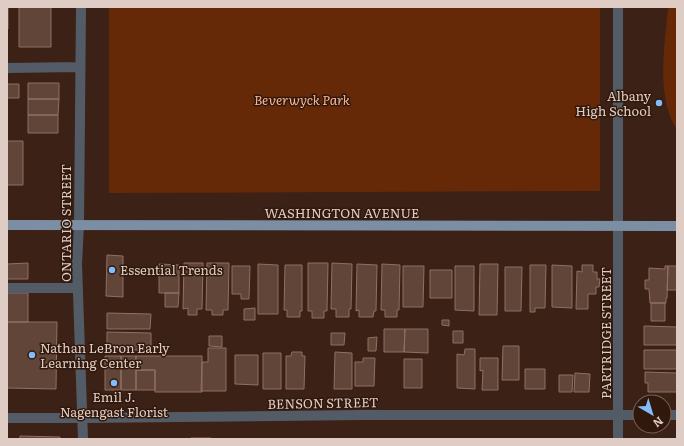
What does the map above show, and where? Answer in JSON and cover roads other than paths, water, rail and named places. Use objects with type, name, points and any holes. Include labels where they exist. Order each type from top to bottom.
[{"type":"main road","name":"WASHINGTON AVENUE","points":[[7,225],[677,226]]},
{"type":"street","name":"ONTARIO STREET","points":[[81,7],[79,225],[77,264],[83,439]]},
{"type":"street","name":"PARTRIDGE STREET","points":[[618,7],[618,439]]},
{"type":"street","points":[[7,68],[80,67]]},
{"type":"street","points":[[7,288],[78,288]]},
{"type":"street","name":"BENSON STREET","points":[[7,418],[362,415],[632,415]]},
{"type":"place","name":"Albany High School","points":[[659,103]]},
{"type":"place","name":"Essential Trends","points":[[112,270]]},
{"type":"place","name":"Nathan LeBron Early Learning Center","points":[[32,355]]},
{"type":"place","name":"Emil J. Nagengast Florist","points":[[114,383]]},
{"type":"park label","name":"Beverwyck Park","points":[[302,100]]}]
